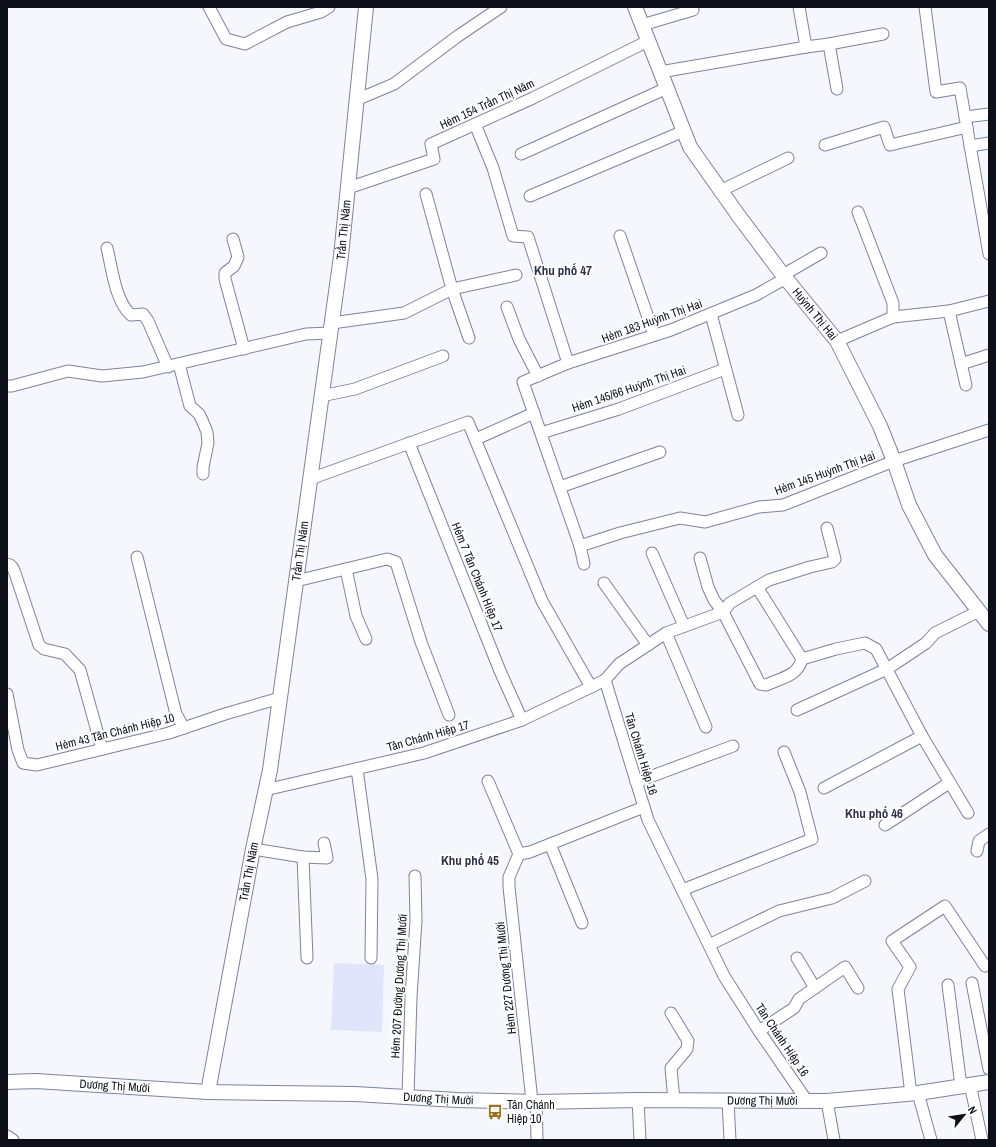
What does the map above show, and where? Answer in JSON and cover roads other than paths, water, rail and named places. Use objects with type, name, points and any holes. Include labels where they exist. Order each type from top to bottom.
[{"type":"street","points":[[209,7],[226,39],[245,44],[306,11],[321,12],[329,7]]},
{"type":"street","name":"Trần Thị Năm","points":[[208,1092],[253,849],[270,770],[341,256],[356,100],[365,30],[366,7]]},
{"type":"street","points":[[356,100],[394,84],[458,36],[501,7]]},
{"type":"street","name":"Huỳnh Thị Hai","points":[[635,7],[690,147],[720,191],[837,341],[880,426],[894,461],[909,506],[935,555],[989,624]]},
{"type":"street","points":[[799,7],[806,47]]},
{"type":"street","points":[[924,7],[936,92],[960,88],[989,254]]},
{"type":"street","points":[[642,25],[693,10]]},
{"type":"street","points":[[660,72],[883,34]]},
{"type":"street","name":"Hẻm 154 Trần Thị Năm","points":[[348,188],[434,159],[431,144],[568,81],[648,41]]},
{"type":"street","points":[[829,44],[837,88]]},
{"type":"street","points":[[521,154],[667,88]]},
{"type":"street","points":[[825,144],[884,127],[890,145],[989,114]]},
{"type":"street","points":[[475,124],[493,168],[513,236],[528,237],[568,363]]},
{"type":"street","points":[[530,196],[684,131]]},
{"type":"street","points":[[970,146],[989,143]]},
{"type":"street","points":[[720,191],[788,158]]},
{"type":"street","points":[[426,194],[452,289],[469,338]]},
{"type":"street","points":[[858,212],[893,303],[893,317]]},
{"type":"street","points":[[620,236],[654,336]]},
{"type":"street","points":[[233,239],[238,257],[234,266],[225,273],[225,280],[244,349]]},
{"type":"street","points":[[107,248],[117,292],[126,311],[131,315],[143,314],[148,321],[174,365],[190,406],[199,414],[202,420],[207,432],[208,443],[203,466],[203,474]]},
{"type":"street","name":"Hẻm 183 Huỳnh Thị Hai","points":[[534,413],[523,382],[568,363],[654,336],[756,295],[821,253]]},
{"type":"street","points":[[7,386],[68,372],[102,376],[143,372],[331,328],[404,313],[452,289],[516,275]]},
{"type":"street","points":[[837,341],[893,317],[949,311],[989,301]]},
{"type":"street","points":[[507,307],[519,339],[538,376]]},
{"type":"street","points":[[949,311],[966,385]]},
{"type":"street","points":[[710,314],[738,415]]},
{"type":"street","points":[[961,364],[989,355]]},
{"type":"street","points":[[321,396],[355,389],[443,356]]},
{"type":"street","name":"Hẻm 145/66 Huỳnh Thị Hai","points":[[541,433],[619,409],[725,368]]},
{"type":"street","points":[[476,439],[534,413],[580,546],[584,564]]},
{"type":"street","points":[[310,479],[468,422],[542,601],[591,687],[605,680],[619,664],[666,633],[723,612],[730,603],[769,580],[828,563],[834,559],[827,528]]},
{"type":"street","name":"Hẻm 145 Huỳnh Thị Hai","points":[[580,546],[620,533],[680,518],[704,522],[759,507],[783,505],[894,461],[989,430]]},
{"type":"street","name":"Hẻm 7 Tân Chánh Hiệp 17","points":[[409,443],[497,664],[522,720]]},
{"type":"street","points":[[560,487],[660,452]]},
{"type":"street","points":[[652,553],[684,626]]},
{"type":"street","points":[[138,557],[176,714],[184,728]]},
{"type":"street","points":[[700,558],[708,587],[714,600],[723,612],[760,684],[766,684],[795,672],[800,666],[802,658],[757,587]]},
{"type":"street","points":[[296,582],[387,559],[396,562],[421,642],[449,715]]},
{"type":"street","points":[[7,564],[10,564],[13,567],[39,645],[44,649],[65,654],[80,670],[102,749]]},
{"type":"street","points":[[346,569],[356,616],[366,639]]},
{"type":"street","points":[[604,583],[648,645]]},
{"type":"street","points":[[796,710],[887,669],[926,643],[935,633],[979,611]]},
{"type":"street","points":[[666,633],[706,728]]},
{"type":"street","points":[[802,658],[865,643],[876,649],[922,736],[968,814]]},
{"type":"street","name":"Tân Chánh Hiệp 16","points":[[605,680],[648,820],[724,976],[759,1031],[807,1101]]},
{"type":"street","name":"Tân Chánh Hiệp 17","points":[[265,790],[424,753],[522,720],[591,687]]},
{"type":"street","name":"Hẻm 43 Tân Chánh Hiệp 10","points":[[7,694],[18,750],[23,763],[37,765],[169,733],[225,714],[280,698]]},
{"type":"street","points":[[824,788],[922,736]]},
{"type":"street","points":[[636,782],[733,746]]},
{"type":"street","points":[[682,890],[812,839],[800,792],[784,752]]},
{"type":"street","points":[[357,769],[372,879],[371,958]]},
{"type":"street","points":[[488,781],[519,854],[530,852],[644,807]]},
{"type":"street","points":[[885,825],[949,783]]},
{"type":"street","points":[[977,851],[979,841],[989,834]]},
{"type":"street","points":[[253,849],[303,857],[327,858],[324,843]]},
{"type":"street","points":[[550,844],[582,923]]},
{"type":"street","name":"Hẻm 227 Dương Thị Mười","points":[[519,854],[509,877],[509,887],[537,1140]]},
{"type":"street","points":[[303,857],[307,958]]},
{"type":"street","name":"Hẻm 207 Đường Dương Thị Mười","points":[[408,1097],[411,997],[416,921],[415,876]]},
{"type":"street","points":[[709,945],[779,911],[832,898],[865,881]]},
{"type":"street","points":[[931,1140],[914,1093],[898,989],[910,967],[892,941],[946,906],[985,966]]},
{"type":"street","points":[[797,958],[815,988]]},
{"type":"street","points":[[759,1031],[794,1008],[799,999],[845,967],[858,988]]},
{"type":"street","points":[[972,984],[989,1070]]},
{"type":"street","points":[[948,986],[966,1085],[982,1140]]},
{"type":"street","points":[[671,1013],[688,1041],[687,1049],[671,1068],[674,1101]]},
{"type":"street","name":"Dương Thị Mười","points":[[7,1082],[36,1081],[208,1092],[355,1094],[457,1100],[534,1102],[638,1100],[827,1101],[914,1093],[989,1082]]},
{"type":"street","points":[[638,1100],[640,1140]]},
{"type":"street","points":[[728,1101],[730,1140]]},
{"type":"street","points":[[827,1101],[834,1140]]},
{"type":"street","points":[[7,1136],[13,1140]]},
{"type":"place","name":"Tân Chánh Hiệp 10","points":[[495,1112]]},
{"type":"district","name":"Khu phố 47","points":[[563,270]]},
{"type":"district","name":"Khu phố 46","points":[[874,813]]},
{"type":"district","name":"Khu phố 45","points":[[470,860]]}]
